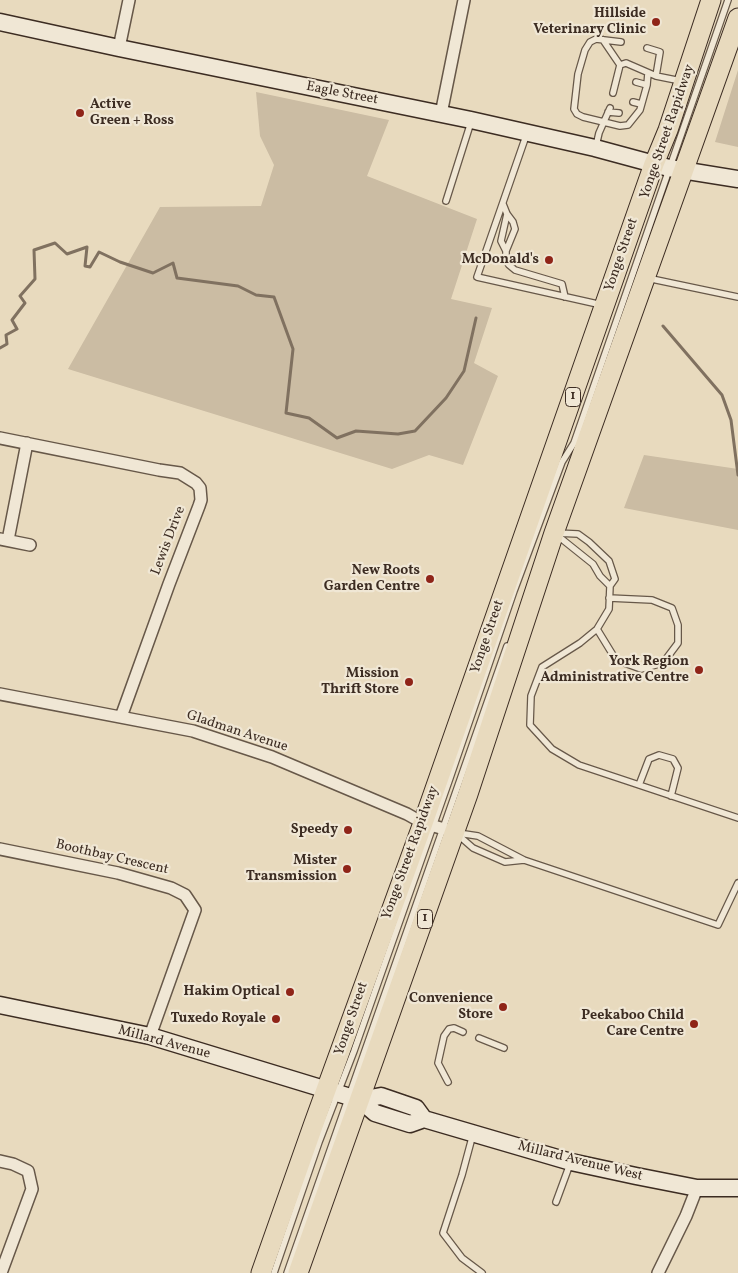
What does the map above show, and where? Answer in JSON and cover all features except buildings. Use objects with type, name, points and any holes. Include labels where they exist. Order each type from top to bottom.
[{"type":"main road","name":"Yonge Street","points":[[262,1273],[343,1095],[439,827],[554,532],[645,278],[668,167],[668,130],[711,0]]},
{"type":"main road","name":"Yonge Street","points":[[298,1273],[343,1095],[340,1056],[439,827],[605,306],[738,18]]},
{"type":"main road","name":"Eagle Street","points":[[0,22],[471,120],[595,148],[668,167],[738,179]]},
{"type":"main road","name":"Millard Avenue","points":[[0,1005],[150,1036],[343,1095]]},
{"type":"main road","name":"Millard Avenue West","points":[[343,1095],[381,1096],[416,1108],[424,1119],[571,1162],[697,1188],[738,1188]]},
{"type":"street","points":[[119,48],[129,0]]},
{"type":"street","points":[[441,114],[464,0]]},
{"type":"street","name":"Lewis Drive","points":[[0,438],[180,473],[196,482],[200,488],[201,500],[199,506],[121,717]]},
{"type":"street","points":[[27,443],[4,539],[30,545]]},
{"type":"street","name":"Gladman Avenue","points":[[0,694],[193,731],[272,757],[439,827]]},
{"type":"street","name":"Boothbay Crescent","points":[[0,849],[118,873],[171,888],[184,895],[195,910],[150,1036]]},
{"type":"street","points":[[0,1161],[13,1164],[28,1171],[32,1189],[1,1273]]},
{"type":"street","points":[[658,1273],[686,1216],[697,1188]]},
{"type":"lane","name":"Yonge Street Rapidway","points":[[572,457],[574,443],[668,167],[728,0]]},
{"type":"lane","points":[[622,42],[596,39],[590,42],[585,50],[578,74],[574,109],[577,114],[620,126],[628,125],[642,104],[648,73]]},
{"type":"lane","points":[[603,40],[620,65]]},
{"type":"lane","points":[[647,48],[660,52],[656,76]]},
{"type":"lane","points":[[620,65],[626,63],[656,76],[684,81]]},
{"type":"lane","points":[[613,93],[620,65]]},
{"type":"lane","points":[[616,79],[625,81]]},
{"type":"lane","points":[[636,82],[647,85]]},
{"type":"lane","points":[[632,102],[642,104]]},
{"type":"lane","points":[[595,148],[609,110],[619,113]]},
{"type":"lane","points":[[446,201],[471,120]]},
{"type":"lane","points":[[527,133],[477,277],[605,306]]},
{"type":"lane","points":[[503,204],[515,229],[506,251],[506,260],[515,270],[562,284],[566,297]]},
{"type":"lane","points":[[506,251],[501,241],[507,214]]},
{"type":"lane","points":[[645,278],[738,297]]},
{"type":"lane","name":"Yonge Street Rapidway","points":[[439,827],[517,582],[562,462],[574,443]]},
{"type":"lane","points":[[536,566],[572,464]]},
{"type":"lane","points":[[554,532],[593,564],[600,576],[610,586]]},
{"type":"lane","points":[[554,532],[578,534],[589,542],[608,561],[616,578],[610,586],[609,609],[597,629],[580,643],[542,667],[531,696],[530,726],[552,749],[579,765],[738,818]]},
{"type":"lane","points":[[597,629],[616,660],[641,669],[663,663],[678,643],[678,624],[672,608],[652,600],[610,598]]},
{"type":"lane","name":"Yonge Street Rapidway","points":[[439,827],[509,640]]},
{"type":"lane","points":[[639,785],[649,759],[659,754],[673,759],[678,768],[671,796]]},
{"type":"lane","points":[[439,827],[473,848],[505,862],[524,860]]},
{"type":"lane","points":[[439,827],[478,836],[524,860],[718,925],[738,883]]},
{"type":"lane","points":[[448,1082],[438,1063],[444,1036],[449,1029],[454,1028],[463,1032]]},
{"type":"lane","points":[[479,1038],[504,1048]]},
{"type":"lane","points":[[274,1273],[343,1095]]},
{"type":"lane","points":[[287,1273],[343,1095]]},
{"type":"lane","points":[[473,1134],[443,1233],[462,1258],[482,1273]]},
{"type":"lane","points":[[556,1202],[571,1162]]},
{"type":"shaded area","points":[[738,70],[738,147],[715,142]]},
{"type":"shaded area","points":[[256,92],[389,120],[367,176],[477,219],[451,299],[492,308],[474,363],[498,376],[463,465],[429,455],[392,469],[68,369],[160,207],[261,206],[274,165],[260,136]]},
{"type":"shaded area","points":[[644,455],[738,469],[738,530],[624,508]]},
{"type":"waterway","points":[[0,348],[7,344],[6,335],[17,329],[12,320],[25,303],[20,296],[35,279],[34,250],[55,243],[67,254],[87,247],[85,266],[90,267],[99,252],[120,262],[153,273],[173,263],[177,278],[238,286],[256,295],[274,297],[293,349],[286,413],[309,418],[337,438],[356,431],[398,434],[415,431],[446,398],[464,371],[476,318]]},
{"type":"waterway","points":[[663,326],[722,395],[731,420],[738,475]]},
{"type":"place","name":"Hillside Veterinary Clinic","points":[[656,22]]},
{"type":"place","name":"Active Green + Ross","points":[[80,113]]},
{"type":"place","name":"McDonald's","points":[[549,260]]},
{"type":"place","name":"New Roots Garden Centre","points":[[430,579]]},
{"type":"place","name":"York Region Administrative Centre","points":[[699,670]]},
{"type":"place","name":"Mission Thrift Store","points":[[409,682]]},
{"type":"place","name":"Speedy","points":[[348,830]]},
{"type":"place","name":"Mister Transmission","points":[[347,869]]},
{"type":"place","name":"Hakim Optical","points":[[290,992]]},
{"type":"place","name":"Convenience Store","points":[[503,1007]]},
{"type":"place","name":"Tuxedo Royale","points":[[276,1019]]},
{"type":"place","name":"Peekaboo Child Care Centre","points":[[694,1024]]}]
